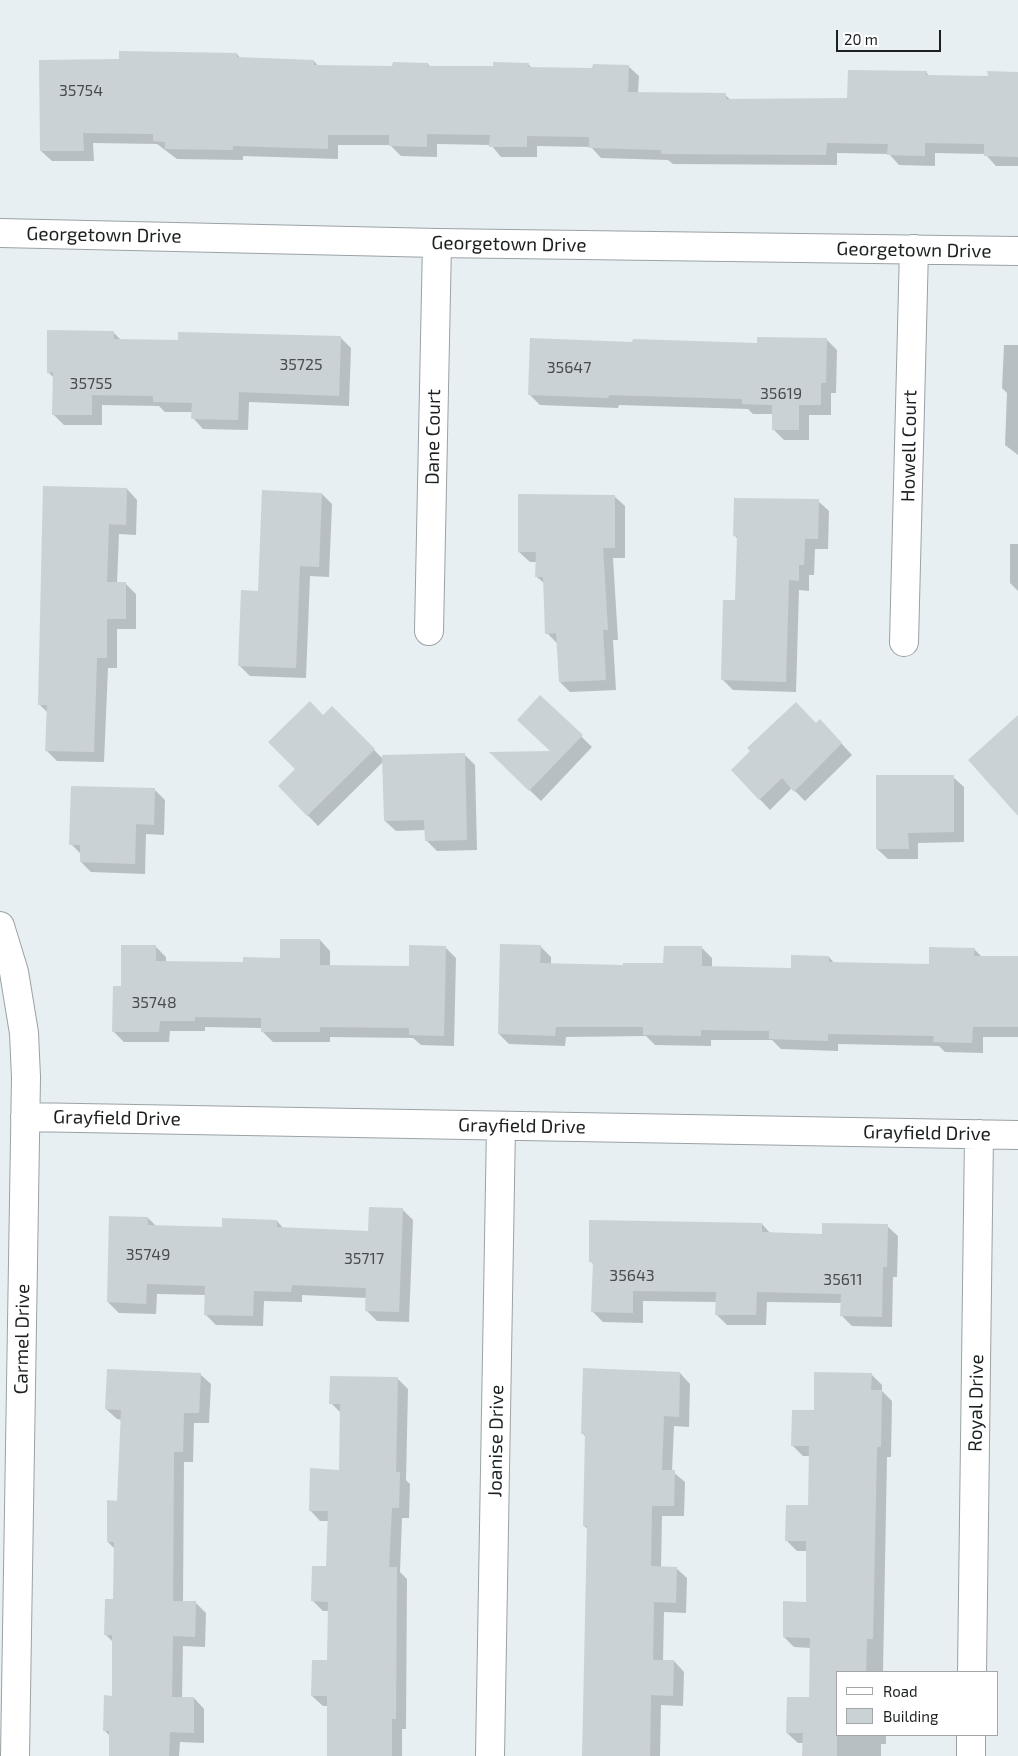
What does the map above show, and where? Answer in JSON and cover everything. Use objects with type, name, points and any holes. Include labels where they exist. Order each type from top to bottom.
[{"type":"street","name":"Georgetown Drive","points":[[0,233],[437,243],[1018,251]]},
{"type":"street","name":"Dane Court","points":[[429,631],[437,243]]},
{"type":"street","name":"Howell Court","points":[[904,642],[914,249]]},
{"type":"street","name":"Carmel Drive","points":[[0,926],[14,972],[24,1033],[25,1117],[15,1756]]},
{"type":"street","name":"Grayfield Drive","points":[[25,1117],[1018,1135]]},
{"type":"street","name":"Joanise Drive","points":[[490,1756],[502,1126]]},
{"type":"street","name":"Royal Drive","points":[[972,1671],[979,1134]]},
{"type":"street","points":[[971,1756],[972,1736]]},
{"type":"building","points":[[119,51],[237,53],[237,57],[314,60],[314,65],[392,66],[393,62],[428,63],[428,66],[493,66],[493,62],[529,63],[528,67],[592,68],[593,64],[629,65],[628,92],[726,93],[726,99],[847,98],[848,70],[927,71],[926,75],[988,76],[987,71],[1018,72],[1018,157],[984,156],[984,144],[925,143],[925,156],[887,155],[888,144],[827,143],[826,155],[661,154],[661,150],[589,148],[589,137],[527,136],[527,147],[489,147],[490,135],[427,134],[427,147],[389,146],[389,135],[328,135],[328,149],[233,146],[233,150],[165,149],[165,142],[153,141],[153,134],[83,133],[84,151],[40,151],[39,60],[119,59]]},
{"type":"building","points":[[47,330],[114,331],[114,339],[178,340],[178,332],[341,336],[339,396],[239,392],[238,420],[191,419],[192,403],[153,402],[153,396],[92,395],[92,415],[52,415],[53,372],[47,373]]},
{"type":"building","points":[[757,337],[827,338],[826,383],[821,383],[821,405],[799,405],[799,430],[772,430],[772,405],[742,404],[742,399],[609,395],[608,398],[528,395],[530,338],[632,342],[633,339],[757,343]]},
{"type":"building","points":[[43,486],[127,488],[126,525],[109,524],[107,582],[126,582],[126,619],[107,619],[107,658],[97,658],[94,752],[45,751],[47,705],[38,705]]},
{"type":"building","points":[[262,490],[322,493],[319,567],[300,566],[296,668],[238,666],[241,590],[258,591]]},
{"type":"building","points":[[518,494],[615,495],[615,548],[603,548],[608,630],[603,630],[606,680],[559,682],[556,633],[545,634],[543,577],[535,577],[536,552],[518,552]]},
{"type":"building","points":[[734,498],[819,499],[818,539],[805,539],[804,565],[799,565],[799,581],[789,580],[786,682],[721,680],[723,600],[735,600],[737,536],[733,536]]},
{"type":"building","points":[[540,695],[583,735],[529,791],[489,752],[550,751],[517,720]]},
{"type":"building","points":[[310,701],[323,715],[332,706],[375,749],[307,816],[278,786],[295,769],[268,742]]},
{"type":"building","points":[[796,702],[816,723],[820,719],[842,743],[794,792],[782,778],[759,800],[731,770],[750,751],[747,748]]},
{"type":"building","points":[[1018,715],[1018,816],[968,760]]},
{"type":"building","points":[[465,753],[467,840],[425,841],[424,820],[384,821],[382,755]]},
{"type":"building","points":[[876,775],[954,775],[954,832],[908,833],[909,849],[876,849]]},
{"type":"building","points":[[71,786],[155,788],[154,825],[136,824],[135,864],[80,862],[80,845],[69,845]]},
{"type":"building","points":[[280,939],[320,939],[320,965],[409,966],[409,945],[446,946],[444,1036],[409,1035],[409,1028],[320,1027],[320,1032],[261,1032],[261,1018],[195,1017],[195,1021],[160,1021],[159,1032],[112,1032],[113,986],[121,986],[121,945],[156,945],[156,961],[243,962],[243,957],[280,958]]},
{"type":"building","points":[[500,944],[541,945],[540,963],[623,965],[623,963],[663,963],[664,946],[702,946],[702,966],[791,968],[791,955],[829,956],[829,962],[929,964],[929,947],[975,948],[974,956],[1018,956],[1018,1027],[973,1027],[972,1043],[933,1042],[934,1036],[828,1034],[828,1041],[769,1039],[769,1031],[701,1030],[701,1036],[643,1035],[643,1027],[556,1027],[555,1036],[498,1034]]},
{"type":"building","points":[[369,1207],[403,1208],[399,1312],[365,1311],[366,1288],[292,1285],[291,1292],[254,1291],[253,1316],[204,1315],[205,1286],[147,1284],[146,1304],[107,1302],[109,1216],[148,1217],[148,1225],[222,1227],[222,1218],[277,1220],[277,1227],[368,1231]]},
{"type":"building","points":[[589,1220],[762,1223],[762,1232],[822,1234],[822,1223],[888,1224],[887,1267],[883,1267],[882,1317],[840,1316],[841,1294],[757,1292],[756,1315],[715,1315],[716,1292],[633,1291],[633,1313],[591,1312],[593,1262],[589,1262]]},
{"type":"building","points":[[583,1368],[680,1372],[679,1417],[664,1416],[662,1470],[675,1470],[674,1506],[652,1506],[651,1566],[677,1567],[676,1603],[654,1602],[653,1660],[674,1660],[673,1696],[651,1695],[650,1756],[582,1756],[587,1526],[583,1526],[585,1434],[581,1434]]},
{"type":"building","points":[[107,1369],[201,1373],[199,1413],[184,1413],[183,1452],[174,1452],[173,1601],[196,1601],[195,1637],[173,1636],[172,1697],[194,1697],[194,1733],[170,1732],[169,1756],[109,1756],[109,1731],[103,1731],[104,1695],[112,1696],[112,1635],[104,1635],[105,1599],[113,1599],[114,1542],[107,1542],[107,1500],[117,1501],[121,1410],[105,1409]]},
{"type":"building","points":[[814,1372],[872,1373],[871,1390],[882,1390],[881,1447],[877,1447],[873,1639],[867,1639],[866,1671],[836,1671],[837,1756],[802,1756],[803,1733],[786,1733],[787,1697],[809,1697],[810,1638],[783,1637],[783,1601],[806,1602],[806,1541],[785,1541],[786,1505],[808,1505],[809,1446],[791,1446],[792,1410],[814,1410]]},
{"type":"building","points":[[330,1376],[398,1377],[396,1472],[400,1472],[399,1508],[392,1508],[389,1567],[397,1567],[396,1719],[392,1719],[392,1756],[327,1756],[327,1696],[311,1696],[312,1660],[327,1660],[328,1602],[311,1601],[312,1566],[326,1566],[328,1511],[309,1511],[310,1468],[339,1470],[340,1404],[329,1404]]}]
